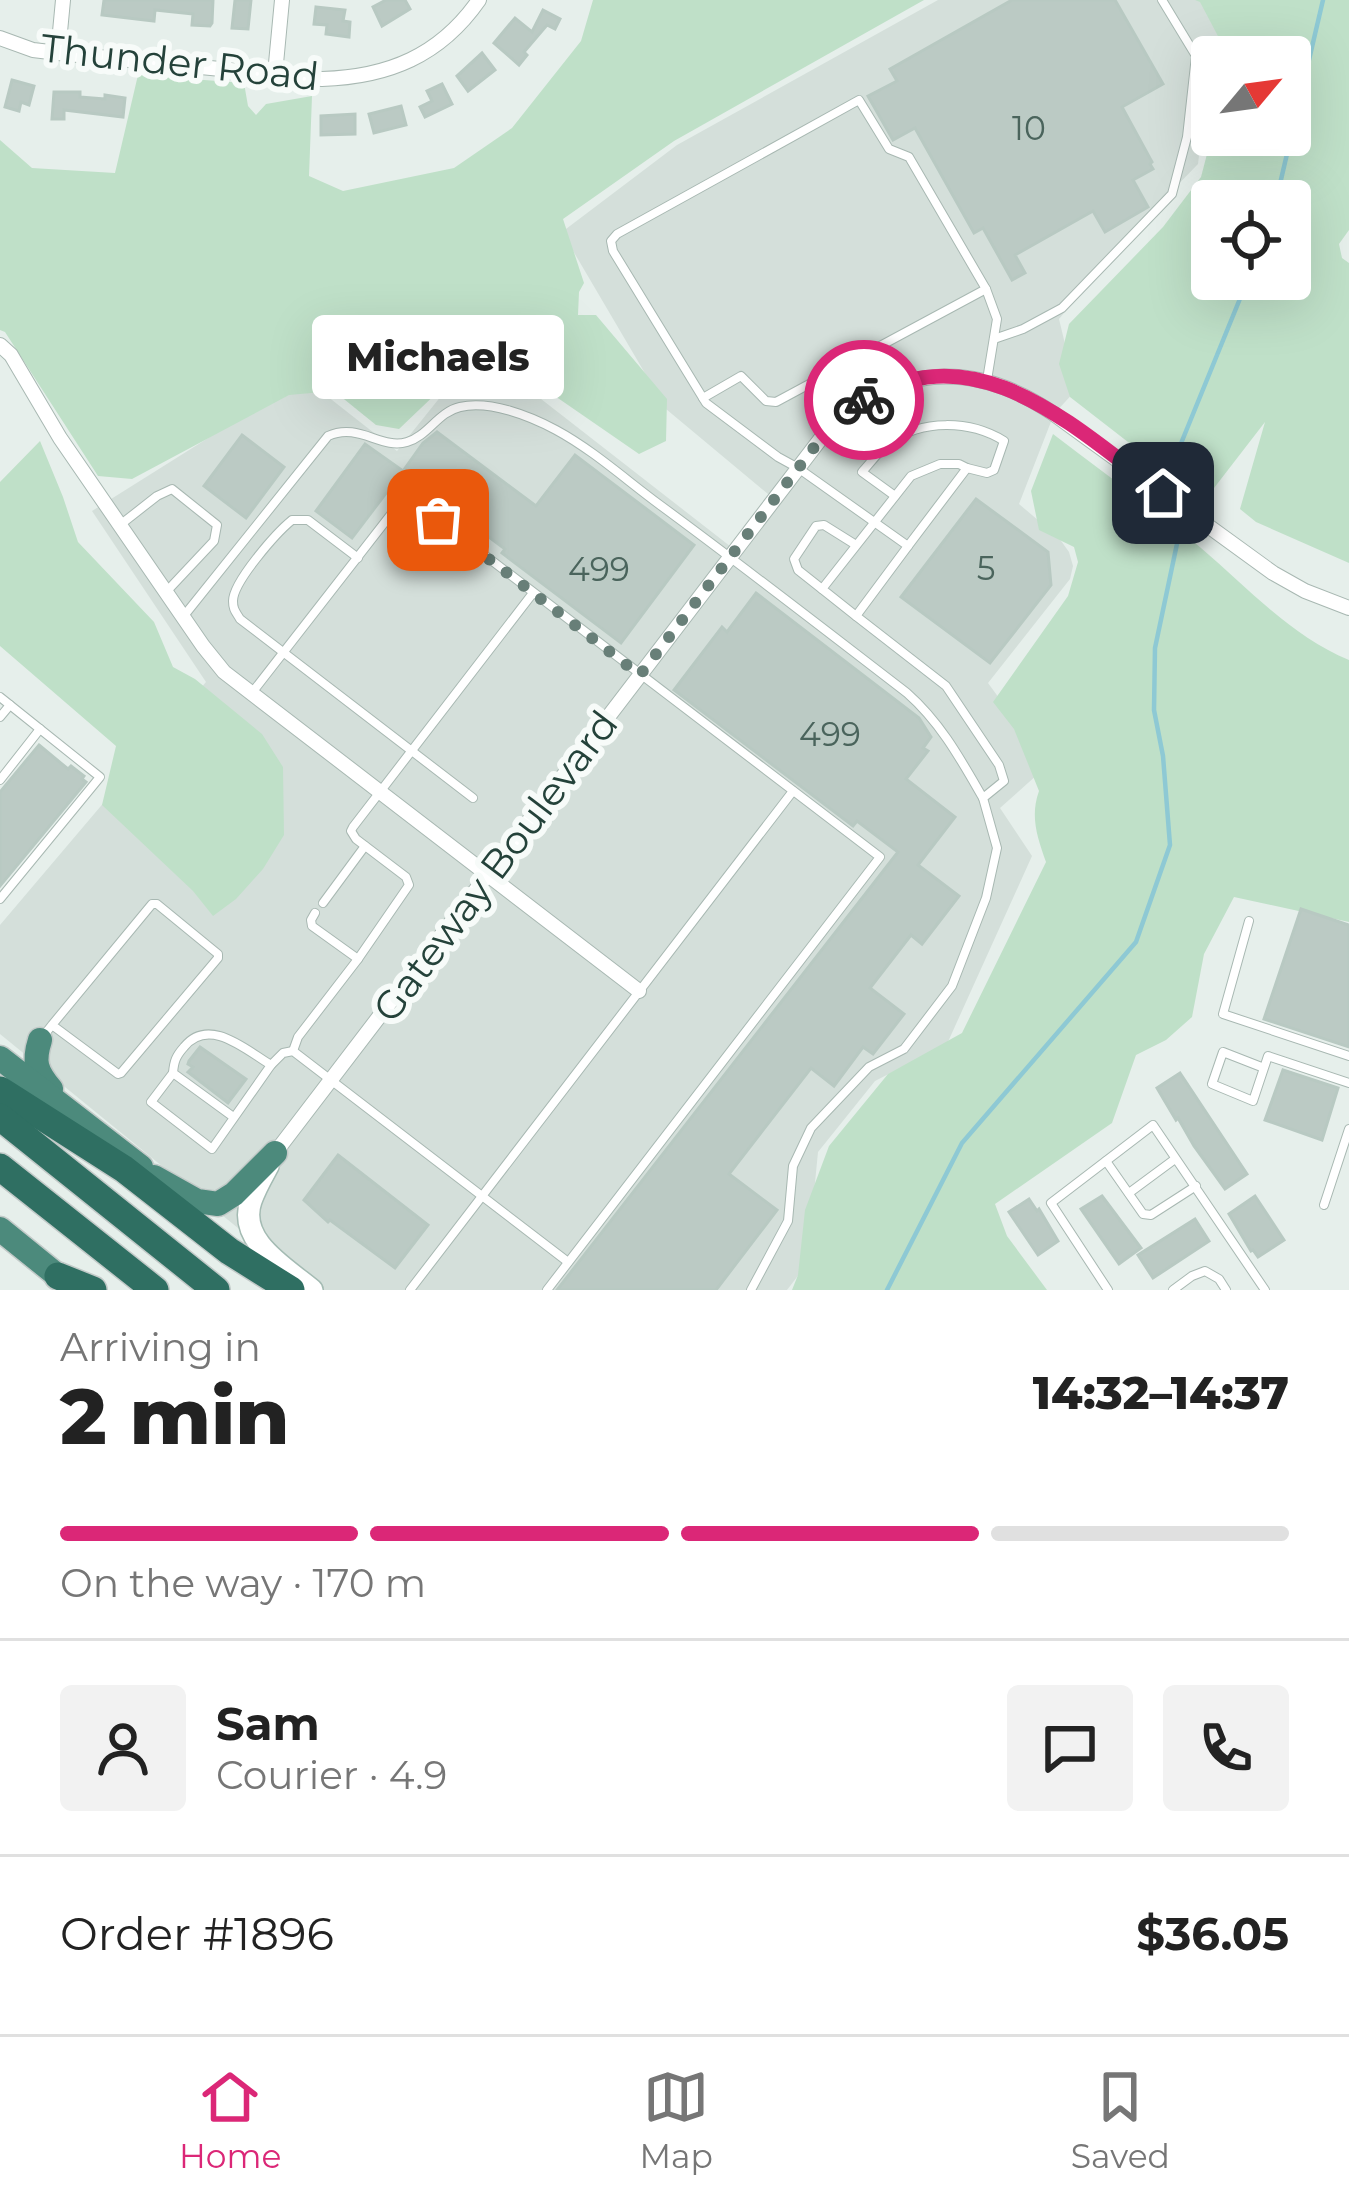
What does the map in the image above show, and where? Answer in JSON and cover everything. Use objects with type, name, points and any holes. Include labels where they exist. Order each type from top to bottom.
[{"type":"highway","points":[[0,1047],[20,1051],[46,1033]]},
{"type":"highway","points":[[46,1033],[36,1054],[37,1070],[67,1110]]},
{"type":"highway","points":[[0,1058],[291,1290]]},
{"type":"highway","points":[[0,1090],[124,1169],[229,1251],[291,1290]]},
{"type":"highway","points":[[0,1118],[216,1290]]},
{"type":"highway","points":[[154,1177],[197,1201],[218,1204],[275,1153]]},
{"type":"highway","points":[[0,1167],[155,1290]]},
{"type":"highway","points":[[1,1232],[61,1285],[93,1290]]},
{"type":"main road","points":[[275,1153],[250,1203],[250,1226],[259,1244],[312,1290]]},
{"type":"street","points":[[58,53],[63,0]]},
{"type":"street","points":[[275,74],[282,0]]},
{"type":"street","name":"Thunder Road","points":[[0,38],[58,53],[322,79],[356,78],[419,56],[443,39],[479,0]]},
{"type":"street","points":[[0,345],[217,665],[639,991]]},
{"type":"street","name":"Gateway Boulevard","points":[[275,1153],[798,467],[844,415],[872,395],[938,376],[987,380],[1022,394],[1274,573],[1349,608]]},
{"type":"lane","points":[[994,339],[1062,308],[1172,194],[1186,137],[1196,56],[1162,0]]},
{"type":"lane","points":[[908,546],[706,403],[611,241],[855,101],[862,102],[890,149],[909,157],[986,289],[997,319],[987,380]]},
{"type":"lane","points":[[704,398],[741,376],[766,401],[776,402],[986,289]]},
{"type":"lane","points":[[183,617],[328,436],[349,431],[392,444],[408,442],[459,406],[483,406],[560,432],[929,713],[983,798],[997,848],[986,898],[952,986],[904,1049],[869,1067],[811,1127],[793,1166],[788,1221],[752,1290]]},
{"type":"lane","points":[[822,589],[895,496],[910,476],[940,464],[987,473],[994,470],[1004,441],[952,424],[901,436],[862,472],[895,496]]},
{"type":"lane","points":[[856,616],[968,468]]},
{"type":"lane","points":[[120,525],[172,489],[217,525],[214,541],[166,592]]},
{"type":"lane","points":[[251,694],[406,496],[880,857],[547,1290]]},
{"type":"lane","points":[[358,558],[315,524],[300,518],[286,524],[240,581],[233,596],[235,612],[473,798]]},
{"type":"lane","points":[[856,545],[824,525],[816,526],[794,559],[798,569],[946,686],[999,765],[1004,781],[983,798]]},
{"type":"lane","points":[[293,1051],[298,1037],[409,884],[351,831],[532,593]]},
{"type":"lane","points":[[0,697],[100,777],[0,899]]},
{"type":"lane","points":[[0,718],[10,705]]},
{"type":"lane","points":[[0,780],[40,729]]},
{"type":"lane","points":[[410,1290],[793,791]]},
{"type":"lane","points":[[323,903],[365,846]]},
{"type":"lane","points":[[152,904],[218,954],[118,1075],[46,1033],[152,904]]},
{"type":"lane","points":[[315,913],[313,926],[358,959]]},
{"type":"lane","points":[[1249,921],[1222,1014],[1349,1056]]},
{"type":"lane","points":[[271,1065],[228,1038],[206,1033],[190,1039],[174,1058],[173,1073],[151,1102],[212,1149],[271,1065],[283,1053],[293,1051],[568,1262]]},
{"type":"lane","points":[[1264,1068],[1223,1052],[1212,1084],[1253,1101],[1264,1068],[1268,1056],[1349,1083]]},
{"type":"lane","points":[[173,1073],[232,1116]]},
{"type":"lane","points":[[1108,1290],[1052,1204],[1153,1125],[1265,1290]]},
{"type":"lane","points":[[1324,1205],[1349,1129]]},
{"type":"lane","points":[[1129,1193],[1175,1159]]},
{"type":"lane","points":[[1106,1161],[1144,1214],[1151,1215],[1196,1186]]},
{"type":"lane","points":[[1173,1290],[1187,1286],[1205,1270],[1220,1279],[1226,1290]]},
{"type":"shaded area","points":[[938,0],[1207,0],[1228,36],[1191,36],[1191,156],[1199,156],[1198,164],[1123,241],[1059,319],[1076,390],[1054,414],[1019,504],[1059,538],[1073,566],[1070,579],[988,683],[1048,765],[1000,808],[1032,856],[947,1044],[875,1081],[818,1152],[807,1264],[787,1290],[314,1290],[0,1034],[0,925],[206,682],[92,511],[304,378],[397,451],[478,350],[735,550],[774,499],[666,409],[562,232],[677,145]]},
{"type":"green space","points":[[593,0],[924,0],[674,141],[563,219],[584,283],[578,315],[596,315],[667,399],[666,441],[639,454],[486,346],[399,429],[376,425],[334,391],[289,395],[132,479],[98,476],[0,330],[0,140],[32,168],[115,173],[138,75],[244,83],[248,106],[256,115],[266,104],[312,96],[309,176],[343,191],[454,168],[512,128],[581,41]]},
{"type":"green space","points":[[1195,0],[1349,0],[1349,230],[1339,244],[1342,258],[1349,263],[1349,563],[1256,522],[1240,509],[1265,422],[1204,501],[1070,397],[1059,364],[1069,324],[1163,227],[1191,190],[1191,300],[1311,300],[1311,180],[1199,180],[1206,156],[1311,156],[1311,36],[1218,36]]},
{"type":"green space","points":[[1053,434],[1183,533],[1289,625],[1349,660],[1349,922],[1234,897],[1204,954],[1192,1017],[1166,1040],[1136,1055],[1112,1123],[995,1204],[1007,1236],[1047,1290],[792,1290],[805,1210],[829,1146],[888,1074],[962,1033],[1046,862],[1035,818],[1039,791],[1014,729],[993,702],[1068,596],[1078,562],[1074,547],[1039,530],[1031,491]]},
{"type":"green space","points":[[40,441],[78,542],[154,622],[173,667],[195,679],[262,734],[283,767],[284,835],[263,869],[213,916],[102,805],[116,746],[0,646],[0,482]]},
{"type":"building","points":[[104,0],[213,0],[212,23],[192,25],[193,14],[155,10],[154,21],[102,15]]},
{"type":"building","points":[[235,0],[251,0],[248,29],[232,28]]},
{"type":"building","points":[[386,0],[405,0],[410,9],[382,26],[373,7]]},
{"type":"building","points":[[1012,0],[1115,0],[1163,84],[1122,107],[1152,162],[1153,169],[1133,180],[1148,207],[1105,232],[1093,211],[1015,255],[1025,273],[1012,280],[983,228],[974,233],[915,128],[893,140],[868,96],[897,81],[890,69]]},
{"type":"building","points":[[316,7],[345,10],[349,37],[326,34],[327,25],[314,24]]},
{"type":"building","points":[[543,10],[560,19],[555,29],[547,25],[519,65],[494,43],[515,18],[532,32]]},
{"type":"building","points":[[482,53],[495,70],[468,91],[457,76]]},
{"type":"building","points":[[12,80],[34,86],[29,105],[21,102],[19,111],[5,107]]},
{"type":"building","points":[[442,84],[452,104],[425,117],[420,107],[432,101],[427,91]]},
{"type":"building","points":[[54,92],[125,98],[123,117],[64,110],[64,119],[52,119]]},
{"type":"building","points":[[401,106],[406,125],[374,133],[369,114]]},
{"type":"building","points":[[355,114],[355,134],[321,135],[321,116]]},
{"type":"building","points":[[437,432],[536,506],[575,455],[694,545],[621,643],[402,472],[352,538],[316,511],[365,444],[403,471]]},
{"type":"building","points":[[242,435],[284,467],[246,518],[204,486]]},
{"type":"building","points":[[976,499],[1048,552],[1051,585],[990,663],[901,597]]},
{"type":"building","points":[[756,593],[919,718],[931,737],[923,748],[928,751],[906,779],[955,817],[918,865],[959,896],[922,944],[911,935],[870,988],[904,1014],[873,1054],[863,1047],[834,1086],[811,1068],[729,1174],[777,1210],[716,1290],[557,1290],[898,852],[857,821],[853,826],[674,690],[722,627],[727,632]]},
{"type":"building","points":[[39,745],[86,782],[0,886],[0,792]]},
{"type":"building","points":[[1301,909],[1349,925],[1349,1047],[1264,1019]]},
{"type":"building","points":[[200,1047],[246,1079],[228,1103],[188,1072],[193,1067],[189,1061]]},
{"type":"building","points":[[1283,1070],[1338,1088],[1322,1140],[1265,1120]]},
{"type":"building","points":[[1180,1073],[1247,1174],[1225,1189],[1157,1088]]},
{"type":"building","points":[[338,1155],[428,1225],[395,1268],[304,1200]]},
{"type":"building","points":[[1102,1196],[1141,1248],[1119,1264],[1081,1209]]},
{"type":"building","points":[[1255,1196],[1284,1240],[1258,1257],[1229,1214]]},
{"type":"building","points":[[1029,1199],[1058,1241],[1038,1255],[1009,1212]]},
{"type":"building","points":[[1195,1219],[1209,1241],[1153,1278],[1138,1255]]},
{"type":"waterway","points":[[1281,180],[1323,0]]},
{"type":"waterway","points":[[1171,468],[1239,300]]},
{"type":"waterway","points":[[887,1290],[962,1143],[1136,942],[1170,845],[1154,710],[1155,648],[1178,539]]},
{"type":"way so far","points":[[438,520],[640,675],[822,437],[864,400]]},
{"type":"place","name":"Michaels","points":[[438,520]]},
{"type":"route","points":[[864,400],[905,382],[938,376],[987,380],[1039,404],[1163,493]]}]
